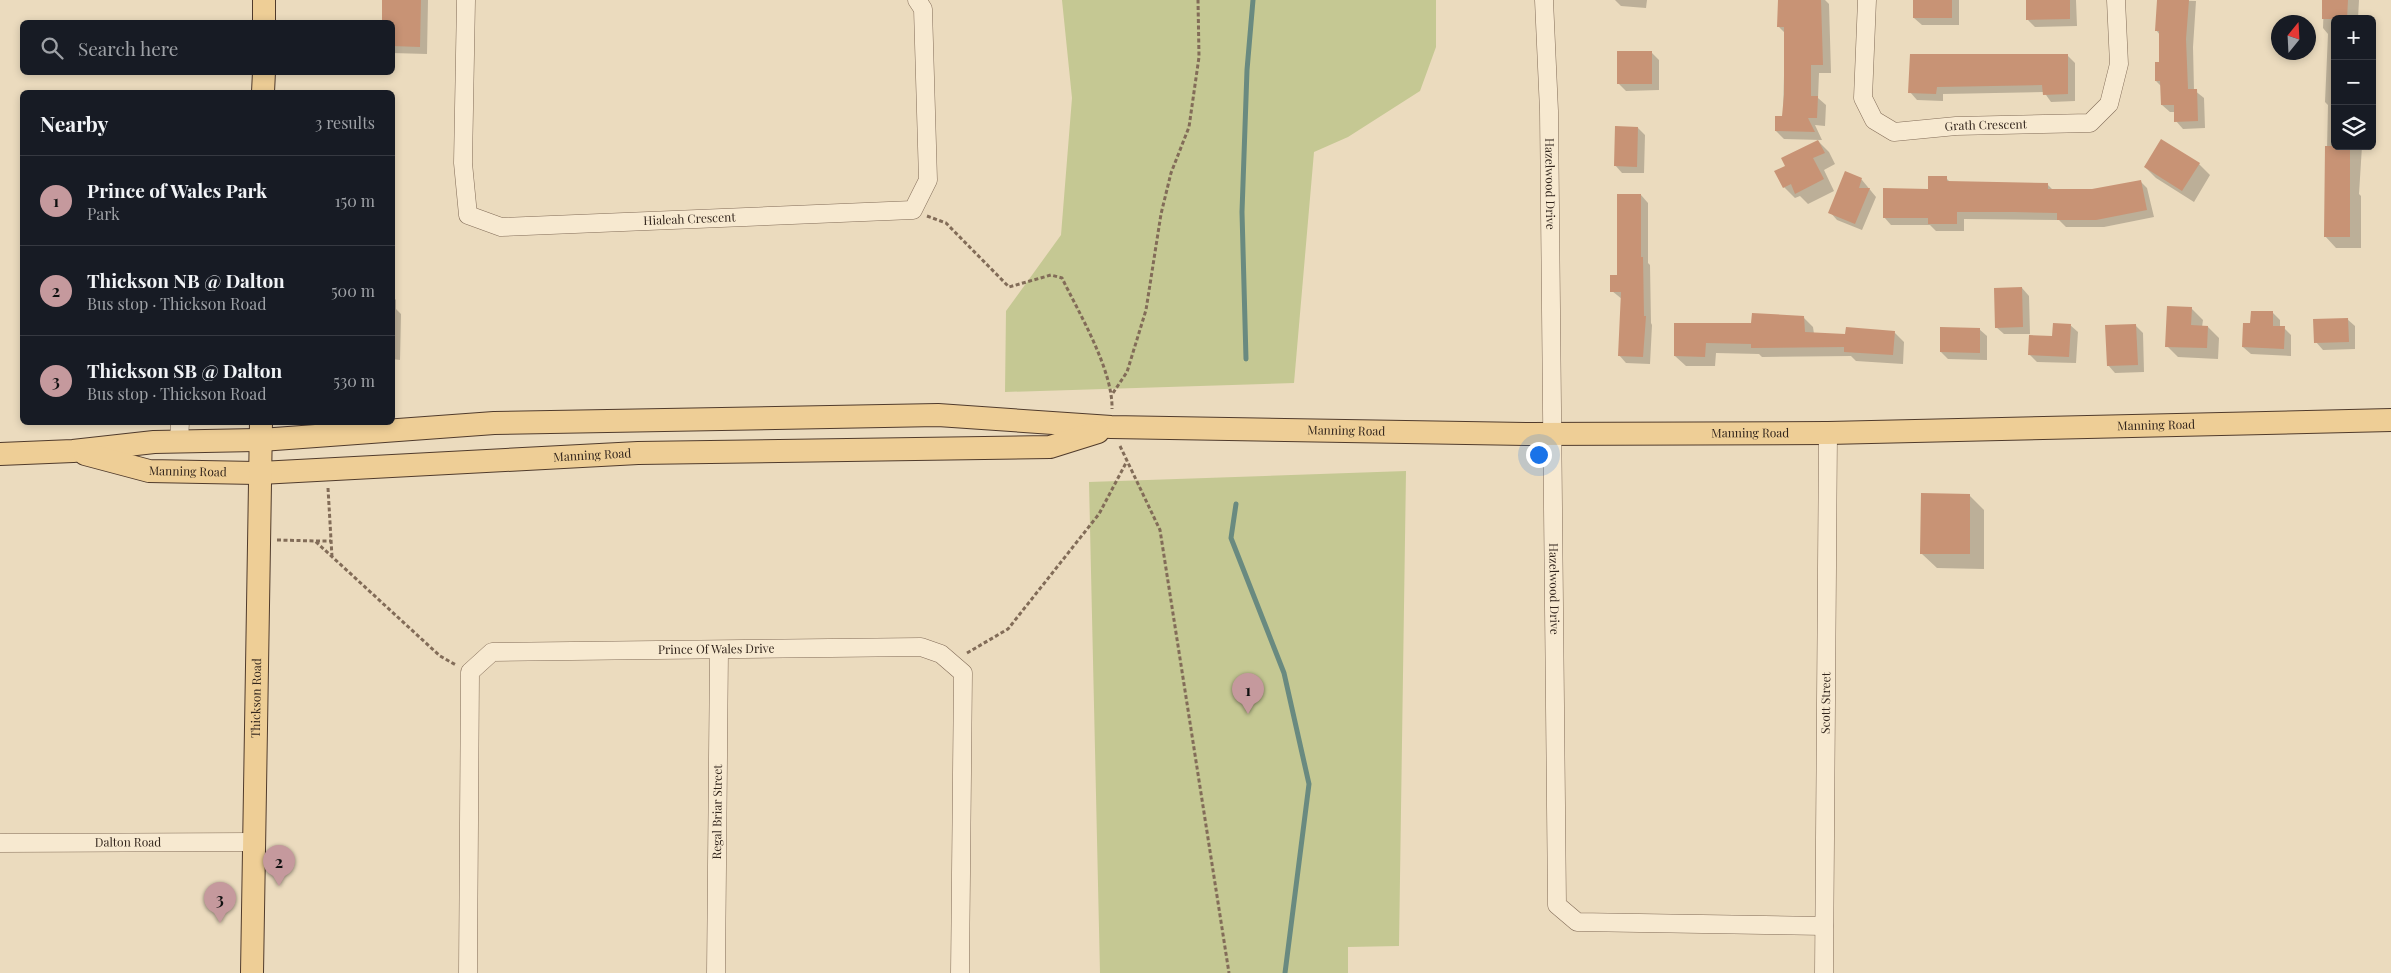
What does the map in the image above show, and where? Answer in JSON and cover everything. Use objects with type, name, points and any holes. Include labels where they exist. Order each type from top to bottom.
[{"type":"main road","points":[[264,0],[264,20]]},
{"type":"main road","points":[[263,90],[264,75]]},
{"type":"main road","name":"Manning Road","points":[[0,454],[73,451],[154,442],[180,432],[494,423],[938,415],[1111,428],[1551,434],[1828,433],[2391,420]]},
{"type":"main road","name":"Manning Road","points":[[73,451],[149,471],[260,473],[638,453],[1050,447],[1111,428]]},
{"type":"main road","name":"Thickson Road","points":[[252,973],[261,431]]},
{"type":"street","name":"Hialeah Crescent","points":[[466,0],[463,163],[468,215],[501,227],[913,210]]},
{"type":"street","points":[[913,210],[928,180],[923,9],[917,0]]},
{"type":"street","name":"Hazelwood Drive","points":[[1544,0],[1549,111],[1557,905],[1577,922],[1824,926]]},
{"type":"street","name":"Grath Crescent","points":[[1867,0],[1863,98],[1874,120],[1894,132],[1956,126],[2090,123],[2109,104],[2119,64],[2116,0]]},
{"type":"street","name":"Scott Street","points":[[1824,973],[1828,433]]},
{"type":"street","name":"Prince Of Wales Drive","points":[[470,672],[492,652],[718,651],[921,647],[941,654],[963,673],[960,973]]},
{"type":"street","name":"Regal Briar Street","points":[[716,973],[718,651]]},
{"type":"street","points":[[468,973],[470,672]]},
{"type":"street","name":"Dalton Road","points":[[0,844],[254,842]]},
{"type":"path","points":[[1112,394],[1128,372],[1143,319],[1161,214],[1171,173],[1189,127],[1199,57],[1198,0]]},
{"type":"path","points":[[913,210],[946,224],[1009,287],[1051,275],[1062,278],[1094,344],[1112,394],[1111,428],[1160,530],[1229,973]]},
{"type":"path","points":[[951,663],[1008,629],[1099,514],[1127,461]]},
{"type":"path","points":[[326,470],[332,557]]},
{"type":"path","points":[[259,539],[331,541]]},
{"type":"path","points":[[315,541],[440,656],[470,672]]},
{"type":"green space","points":[[1062,0],[1436,0],[1436,47],[1420,91],[1348,137],[1314,152],[1294,383],[1005,392],[1006,311],[1061,235],[1072,98]]},
{"type":"green space","points":[[1406,471],[1399,946],[1348,947],[1348,973],[1100,973],[1089,482]]},
{"type":"building","points":[[382,0],[421,0],[420,47],[395,46],[395,20],[382,20]]},
{"type":"building","points":[[1778,0],[1821,0],[1823,65],[1811,65],[1811,96],[1818,96],[1817,118],[1808,118],[1815,132],[1775,131],[1775,116],[1782,116],[1784,95],[1784,27],[1777,27]]},
{"type":"building","points":[[1913,0],[1952,0],[1952,18],[1913,18]]},
{"type":"building","points":[[2026,0],[2070,0],[2070,19],[2026,20]]},
{"type":"building","points":[[2157,0],[2189,0],[2186,39],[2188,89],[2197,89],[2198,121],[2174,122],[2174,105],[2161,105],[2160,81],[2155,81],[2155,62],[2159,62],[2159,31],[2155,31]]},
{"type":"building","points":[[2322,0],[2348,0],[2347,15],[2331,15],[2331,19],[2322,19]]},
{"type":"building","points":[[1617,51],[1652,51],[1652,84],[1617,84]]},
{"type":"building","points":[[1910,54],[2068,54],[2068,94],[2043,95],[2042,85],[1937,87],[1936,94],[1908,93]]},
{"type":"building","points":[[1615,126],[1638,127],[1637,167],[1614,166]]},
{"type":"building","points":[[2161,139],[2200,163],[2182,191],[2144,167]]},
{"type":"building","points":[[1818,140],[1825,153],[1813,158],[1824,179],[1795,194],[1791,184],[1783,188],[1774,171],[1785,166],[1781,158]]},
{"type":"building","points":[[2325,146],[2331,146],[2331,150],[2350,150],[2350,237],[2324,237]]},
{"type":"building","points":[[1845,171],[1862,178],[1859,188],[1870,188],[1855,224],[1828,213]]},
{"type":"building","points":[[1928,176],[1947,176],[1947,181],[2048,183],[2048,189],[2092,189],[2141,180],[2147,210],[2096,220],[2057,220],[2057,213],[2014,212],[1957,212],[1957,224],[1928,224],[1928,218],[1883,218],[1883,188],[1928,189]]},
{"type":"building","points":[[1617,194],[1641,194],[1641,257],[1643,257],[1644,316],[1646,316],[1643,357],[1618,356],[1621,292],[1610,292],[1610,275],[1617,275]]},
{"type":"building","points":[[2022,287],[2023,327],[1995,328],[1994,288]]},
{"type":"building","points":[[2167,306],[2192,307],[2191,325],[2208,326],[2207,348],[2165,347]]},
{"type":"building","points":[[2251,311],[2273,311],[2273,326],[2285,326],[2284,349],[2242,347],[2243,323],[2250,323]]},
{"type":"building","points":[[1752,313],[1804,316],[1805,332],[1845,334],[1846,327],[1895,331],[1893,355],[1844,352],[1844,347],[1751,348],[1751,344],[1706,343],[1705,357],[1674,356],[1674,323],[1751,323]]},
{"type":"building","points":[[2348,318],[2349,342],[2314,343],[2313,319]]},
{"type":"building","points":[[2053,323],[2071,324],[2069,357],[2028,355],[2029,335],[2052,336]]},
{"type":"building","points":[[2136,324],[2138,365],[2107,366],[2105,325]]},
{"type":"building","points":[[1940,327],[1980,328],[1980,353],[1940,352]]},
{"type":"building","points":[[1921,493],[1970,494],[1970,554],[1920,554]]},
{"type":"waterway","points":[[1246,359],[1242,212],[1247,70],[1253,0]]},
{"type":"waterway","points":[[1236,504],[1231,538],[1284,673],[1309,784],[1285,973]]},
{"type":"place","name":"Prince of Wales Park","points":[[1248,714]]},
{"type":"place","name":"Thickson NB @ Dalton","points":[[279,886]]},
{"type":"place","name":"Thickson SB @ Dalton","points":[[220,923]]}]
